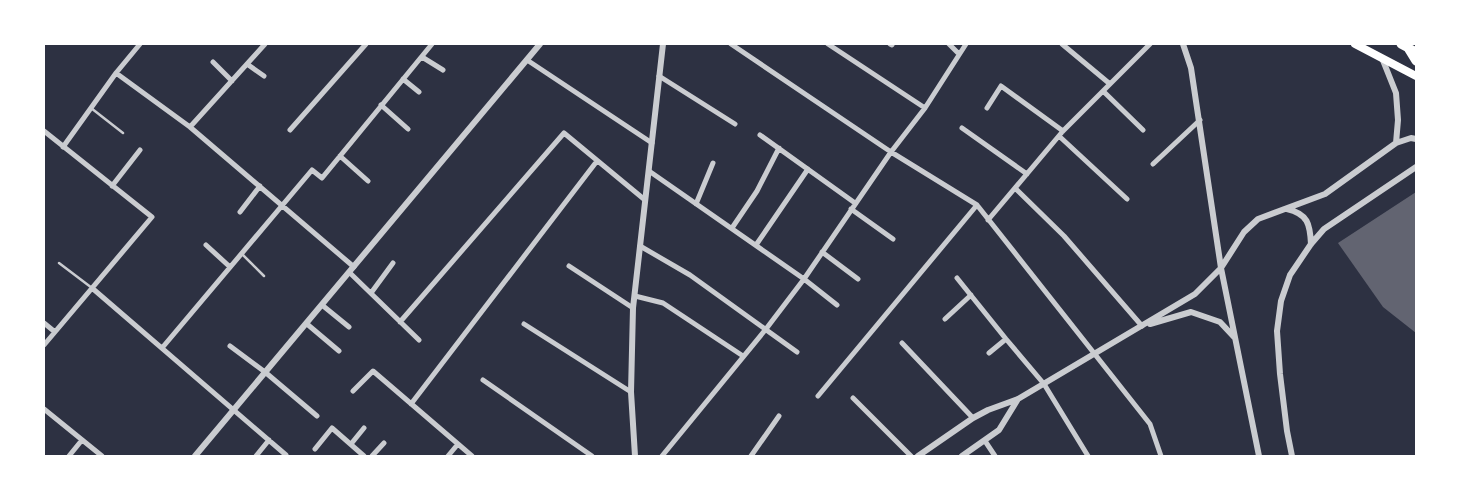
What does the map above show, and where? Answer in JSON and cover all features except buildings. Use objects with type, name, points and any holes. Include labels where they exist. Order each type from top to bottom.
[{"type":"highway","points":[[1408,48],[1416,61]]},
{"type":"main road","points":[[1354,44],[1416,76]]},
{"type":"street","points":[[64,147],[116,73],[140,44]]},
{"type":"street","points":[[190,127],[265,44]]},
{"type":"street","points":[[290,130],[366,44]]},
{"type":"street","points":[[162,348],[312,170],[322,178],[432,44]]},
{"type":"street","points":[[195,456],[540,44]]},
{"type":"street","points":[[635,456],[631,392],[633,308],[663,44]]},
{"type":"street","points":[[731,44],[891,152],[977,206],[1150,424],[1161,456]]},
{"type":"street","points":[[828,44],[925,108]]},
{"type":"street","points":[[949,44],[959,54]]},
{"type":"street","points":[[662,456],[766,329],[804,279],[891,152],[925,108],[966,44]]},
{"type":"street","points":[[1062,44],[1110,84]]},
{"type":"street","points":[[988,220],[1058,136],[1150,44]]},
{"type":"street","points":[[1183,44],[1191,68],[1221,268],[1259,456]]},
{"type":"street","points":[[422,57],[443,70]]},
{"type":"street","points":[[1382,58],[1396,93],[1398,120],[1396,144]]},
{"type":"street","points":[[527,60],[652,142]]},
{"type":"street","points":[[214,62],[232,80]]},
{"type":"street","points":[[247,64],[264,76]]},
{"type":"street","points":[[116,73],[190,127],[282,205],[352,270],[370,293],[419,340]]},
{"type":"street","points":[[659,76],[735,124]]},
{"type":"street","points":[[403,79],[419,92]]},
{"type":"street","points":[[987,108],[1001,86],[1063,131]]},
{"type":"street","points":[[1103,91],[1143,130]]},
{"type":"street","points":[[381,105],[408,129]]},
{"type":"street","points":[[1153,164],[1200,120]]},
{"type":"street","points":[[962,128],[1027,174]]},
{"type":"street","points":[[44,132],[152,217],[44,345]]},
{"type":"street","points":[[400,322],[564,133],[645,200]]},
{"type":"street","points":[[760,136],[855,203]]},
{"type":"street","points":[[1058,136],[1127,199]]},
{"type":"street","points":[[918,456],[973,418],[988,410],[1018,399],[1195,294],[1221,268],[1244,232],[1258,219],[1325,194],[1396,144],[1411,138],[1416,139]]},
{"type":"street","points":[[732,228],[757,191],[779,148]]},
{"type":"street","points":[[112,186],[140,150]]},
{"type":"street","points":[[340,156],[368,181]]},
{"type":"street","points":[[411,404],[597,161]]},
{"type":"street","points":[[696,204],[713,163]]},
{"type":"street","points":[[1292,456],[1280,374],[1277,331],[1281,301],[1290,275],[1311,244],[1324,229],[1416,168]]},
{"type":"street","points":[[756,245],[808,169]]},
{"type":"street","points":[[648,171],[804,279],[837,305]]},
{"type":"street","points":[[240,212],[260,186]]},
{"type":"street","points":[[1015,188],[1064,236],[1142,326]]},
{"type":"street","points":[[818,396],[977,206]]},
{"type":"street","points":[[851,209],[893,239]]},
{"type":"street","points":[[1287,209],[1305,217],[1310,228],[1311,244]]},
{"type":"street","points":[[206,245],[230,267]]},
{"type":"street","points":[[640,246],[690,275],[797,352]]},
{"type":"street","points":[[822,252],[858,279]]},
{"type":"street","points":[[370,293],[393,263]]},
{"type":"street","points":[[569,266],[633,308]]},
{"type":"street","points":[[957,278],[1044,384],[1088,456]]},
{"type":"street","points":[[92,288],[286,455]]},
{"type":"street","points":[[944,319],[971,295]]},
{"type":"street","points":[[635,296],[664,303],[743,356]]},
{"type":"street","points":[[322,305],[350,327]]},
{"type":"street","points":[[1142,326],[1191,312],[1220,322],[1235,338]]},
{"type":"street","points":[[44,323],[55,332]]},
{"type":"street","points":[[306,324],[340,351]]},
{"type":"street","points":[[524,324],[631,392]]},
{"type":"street","points":[[988,353],[1006,339]]},
{"type":"street","points":[[902,343],[973,418]]},
{"type":"street","points":[[230,346],[265,372],[316,416]]},
{"type":"street","points":[[353,391],[373,371],[472,456]]},
{"type":"street","points":[[483,380],[592,456]]},
{"type":"street","points":[[853,398],[910,456]]},
{"type":"street","points":[[962,456],[999,430],[1018,399]]},
{"type":"street","points":[[44,409],[102,456]]},
{"type":"street","points":[[751,456],[779,416]]},
{"type":"street","points":[[315,450],[332,428],[362,455]]},
{"type":"street","points":[[351,444],[364,428]]},
{"type":"street","points":[[69,456],[82,440]]},
{"type":"street","points":[[256,456],[269,440]]},
{"type":"street","points":[[985,441],[996,456]]},
{"type":"street","points":[[372,456],[384,443]]},
{"type":"street","points":[[448,456],[458,444]]},
{"type":"lane","points":[[91,108],[123,134]]},
{"type":"lane","points":[[241,254],[264,276]]},
{"type":"lane","points":[[59,263],[92,288]]}]
